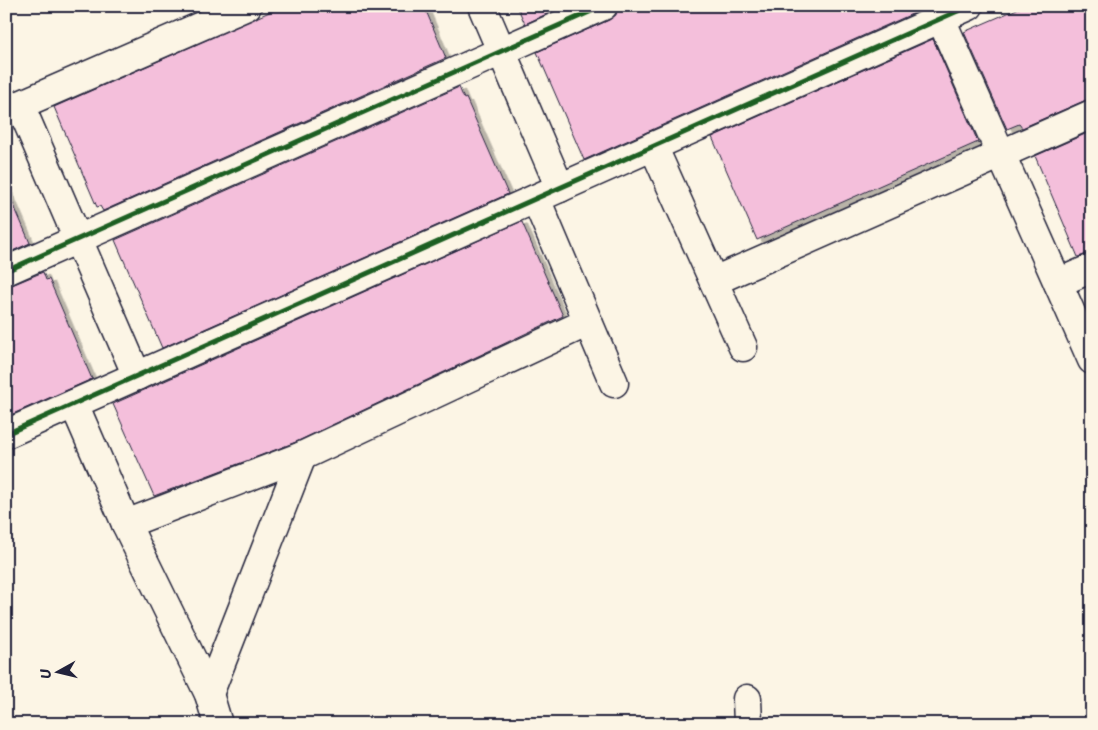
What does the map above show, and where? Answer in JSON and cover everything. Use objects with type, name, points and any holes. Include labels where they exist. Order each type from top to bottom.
[{"type":"street","points":[[137,376],[78,239],[13,108],[248,6]]},
{"type":"street","points":[[482,6],[560,188]]},
{"type":"street","points":[[6,271],[603,6]]},
{"type":"street","points":[[6,434],[969,6]]},
{"type":"street","points":[[940,19],[1092,360]]},
{"type":"street","points":[[714,281],[1092,114]]},
{"type":"street","points":[[654,146],[743,347]]},
{"type":"street","points":[[536,199],[614,383]]},
{"type":"street","points":[[1058,283],[1092,268]]},
{"type":"street","points":[[126,524],[302,456],[588,322]]},
{"type":"street","points":[[74,404],[126,524],[209,694],[218,724]]},
{"type":"street","points":[[209,694],[302,456]]},
{"type":"building","points":[[283,6],[424,6],[446,58],[103,211],[100,206],[97,207],[54,107]]},
{"type":"building","points":[[517,6],[564,6],[525,24]]},
{"type":"building","points":[[618,6],[930,6],[584,160],[537,52],[609,20],[616,15]]},
{"type":"building","points":[[1024,6],[1092,6],[1092,99],[1022,128],[1019,124],[1007,129],[964,32]]},
{"type":"building","points":[[933,39],[978,142],[757,240],[712,137]]},
{"type":"building","points":[[459,87],[464,99],[466,98],[508,194],[162,348],[115,240]]},
{"type":"building","points":[[1092,131],[1092,253],[1078,257],[1035,156]]},
{"type":"building","points":[[6,187],[30,243],[6,254]]},
{"type":"building","points":[[522,222],[563,316],[296,442],[154,496],[113,404]]},
{"type":"building","points":[[43,272],[46,280],[49,279],[92,379],[6,417],[6,286]]},
{"type":"cycle path","points":[[6,271],[603,6]]},
{"type":"cycle path","points":[[6,434],[969,6]]}]
